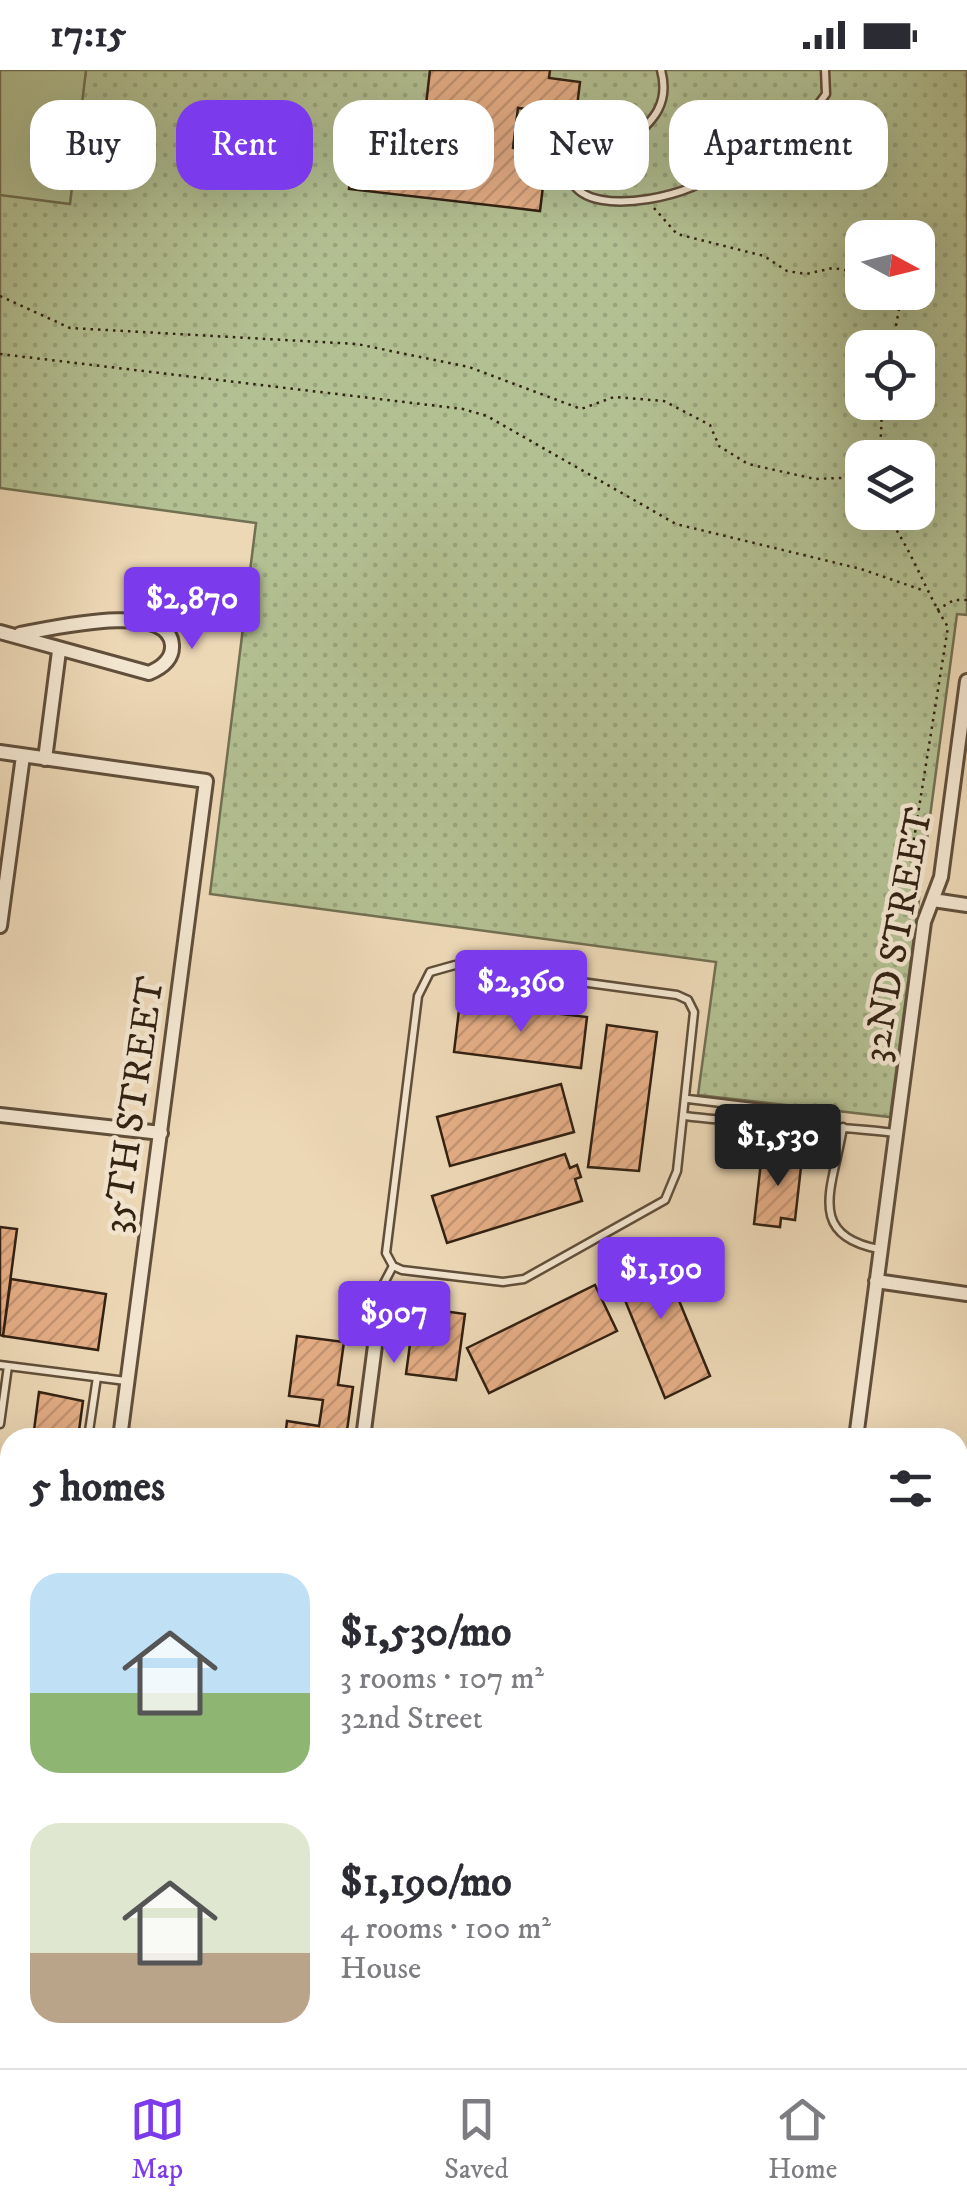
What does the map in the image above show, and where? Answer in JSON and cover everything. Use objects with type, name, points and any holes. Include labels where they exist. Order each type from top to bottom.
[{"type":"street","points":[[0,632],[20,634],[91,622],[150,622],[165,629],[172,642],[170,657],[149,674],[59,651],[20,634]]},
{"type":"street","points":[[0,752],[45,758],[59,651]]},
{"type":"street","name":"32ND STREET","points":[[857,1428],[924,922],[944,857],[967,681]]},
{"type":"street","points":[[0,926],[23,756]]},
{"type":"street","name":"35TH STREET","points":[[45,758],[206,781],[121,1428]]},
{"type":"street","points":[[933,900],[967,904]]},
{"type":"street","points":[[0,1115],[161,1134]]},
{"type":"street","points":[[876,1281],[967,1294]]},
{"type":"street","points":[[364,1428],[377,1330]]},
{"type":"lane","points":[[660,70],[663,102],[656,118],[631,140],[579,134],[570,152],[568,176],[575,191],[589,198],[646,199],[695,186],[744,154],[784,150],[826,94],[825,70]]},
{"type":"lane","points":[[455,964],[677,995],[688,1000],[694,1012],[688,1098],[676,1179],[665,1200],[524,1279],[503,1282],[393,1266],[386,1253],[418,996],[430,972],[455,964]]},
{"type":"lane","points":[[688,1098],[778,1110],[804,1122],[896,1134]]},
{"type":"lane","points":[[723,1120],[725,1103]]},
{"type":"lane","points":[[685,1116],[782,1127],[804,1122]]},
{"type":"lane","points":[[844,1127],[829,1209],[832,1224],[841,1237],[880,1249]]},
{"type":"lane","points":[[377,1330],[383,1285],[393,1266]]},
{"type":"lane","points":[[0,1424],[4,1366],[128,1381]]},
{"type":"lane","points":[[90,1428],[97,1378]]},
{"type":"path","points":[[646,199],[678,234],[764,256],[786,271],[806,274],[833,268],[845,270]]},
{"type":"path","points":[[0,296],[70,328],[126,335],[358,344],[469,367],[581,409],[614,398],[664,401],[710,425],[720,446],[748,464],[815,479],[845,477]]},
{"type":"path","points":[[0,354],[463,408],[487,416],[676,524],[861,569],[926,591]]},
{"type":"path","points":[[898,530],[926,591],[948,627],[910,864]]},
{"type":"path","points":[[937,610],[954,600],[967,600]]},
{"type":"green space","points":[[0,70],[967,70],[967,615],[957,614],[890,1117],[698,1095],[716,962],[210,894],[256,523],[0,488]]},
{"type":"green space","points":[[0,70],[86,70],[82,100],[30,100],[30,190],[72,190],[70,204],[0,195]]},
{"type":"building","points":[[430,70],[550,70],[549,78],[580,82],[578,100],[514,100],[514,190],[543,190],[540,211],[358,190],[494,190],[494,100],[427,100]]},
{"type":"building","points":[[460,1002],[587,1017],[581,1068],[454,1052]]},
{"type":"building","points":[[607,1025],[657,1032],[639,1171],[588,1167]]},
{"type":"building","points":[[561,1084],[574,1132],[450,1166],[437,1117]]},
{"type":"building","points":[[762,1153],[802,1158],[795,1220],[781,1218],[780,1227],[754,1224]]},
{"type":"building","points":[[565,1154],[570,1168],[577,1165],[581,1177],[575,1179],[582,1201],[447,1243],[432,1196]]},
{"type":"building","points":[[0,1227],[17,1229],[3,1336],[0,1335]]},
{"type":"building","points":[[657,1247],[710,1376],[665,1398],[611,1266]]},
{"type":"building","points":[[11,1279],[106,1294],[98,1350],[3,1336]]},
{"type":"building","points":[[595,1285],[617,1331],[489,1393],[467,1348]]},
{"type":"building","points":[[415,1307],[465,1314],[456,1380],[406,1374]]},
{"type":"building","points":[[297,1336],[344,1342],[338,1385],[353,1387],[347,1428],[286,1428],[287,1421],[319,1426],[323,1400],[289,1396]]},
{"type":"building","points":[[39,1392],[83,1401],[79,1428],[34,1428]]}]
